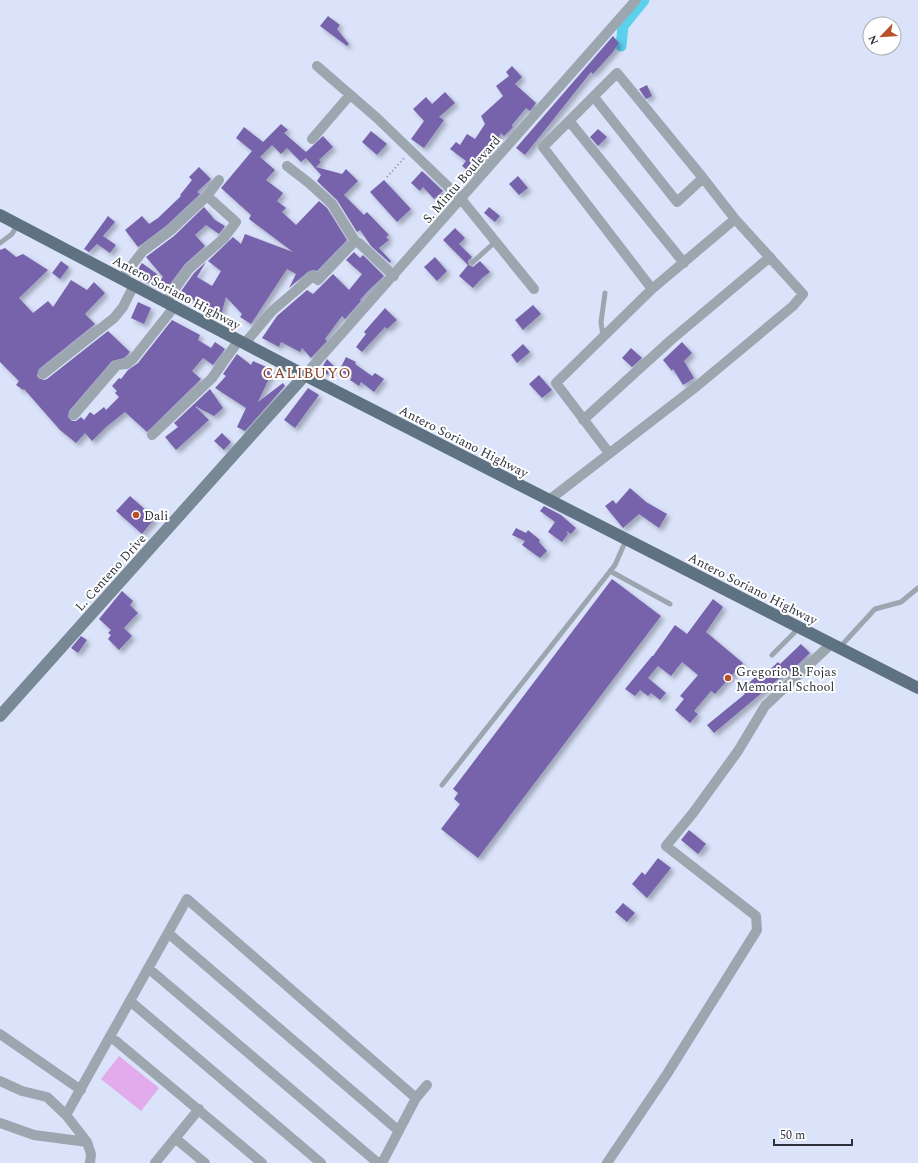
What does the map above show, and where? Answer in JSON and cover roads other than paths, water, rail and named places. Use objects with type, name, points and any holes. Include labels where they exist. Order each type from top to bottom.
[{"type":"main road","name":"Antero Soriano Highway","points":[[0,215],[305,375],[918,688]]},
{"type":"street","name":"S. Mintu Boulevard","points":[[305,375],[394,276],[636,0]]},
{"type":"street","points":[[317,66],[411,150],[461,199],[534,289]]},
{"type":"street","points":[[549,500],[698,386],[793,306],[803,294],[735,219],[704,178],[617,73],[570,122],[543,147],[652,289]]},
{"type":"street","points":[[312,139],[350,95]]},
{"type":"street","points":[[594,97],[677,202],[704,178]]},
{"type":"street","points":[[570,122],[684,264]]},
{"type":"street","points":[[286,166],[309,183],[332,204],[355,241],[394,276]]},
{"type":"street","points":[[122,278],[143,251],[170,231],[207,196],[219,180]]},
{"type":"street","points":[[74,415],[117,365],[127,364],[133,359],[170,304],[189,269],[224,238],[236,222],[207,196]]},
{"type":"street","points":[[609,453],[556,383],[652,289],[684,264],[735,219]]},
{"type":"street","points":[[152,435],[212,378],[242,341],[272,312],[313,276],[318,280],[355,241]]},
{"type":"street","points":[[583,420],[671,340],[770,257]]},
{"type":"street","points":[[43,374],[114,318],[123,307],[134,285]]},
{"type":"street","name":"L. Centeno Drive","points":[[0,716],[305,375]]},
{"type":"street","points":[[607,1163],[667,1074],[757,930],[756,916],[666,846],[694,813],[738,751],[765,706],[835,646]]},
{"type":"street","points":[[66,1115],[187,899],[416,1098]]},
{"type":"street","points":[[168,933],[399,1131]]},
{"type":"street","points":[[148,968],[378,1163]]},
{"type":"street","points":[[130,1001],[321,1163]]},
{"type":"street","points":[[0,1034],[80,1090]]},
{"type":"street","points":[[110,1036],[262,1163]]},
{"type":"street","points":[[0,1082],[22,1091],[47,1097],[66,1115],[87,1142],[90,1154],[90,1163]]},
{"type":"street","points":[[382,1163],[416,1098],[427,1085]]},
{"type":"street","points":[[155,1163],[199,1109]]},
{"type":"street","points":[[0,1123],[34,1135],[87,1142]]},
{"type":"street","points":[[175,1138],[204,1163]]},
{"type":"lane","points":[[0,243],[12,234],[18,224]]},
{"type":"lane","points":[[472,264],[495,242]]},
{"type":"lane","points":[[603,338],[601,322],[605,294]]},
{"type":"lane","points":[[442,785],[616,565],[627,539]]},
{"type":"lane","points":[[610,571],[670,604]]},
{"type":"lane","points":[[835,646],[875,609],[901,602],[918,588]]},
{"type":"lane","points":[[772,655],[799,628]]},
{"type":"waterway","points":[[621,46],[623,26],[644,0]]},
{"type":"place","name":"Dali","points":[[136,515]]},
{"type":"place","name":"Gregorio B. Fojas Memorial School","points":[[728,678]]},
{"type":"district","name":"CALIBUYO","points":[[307,373]]}]
